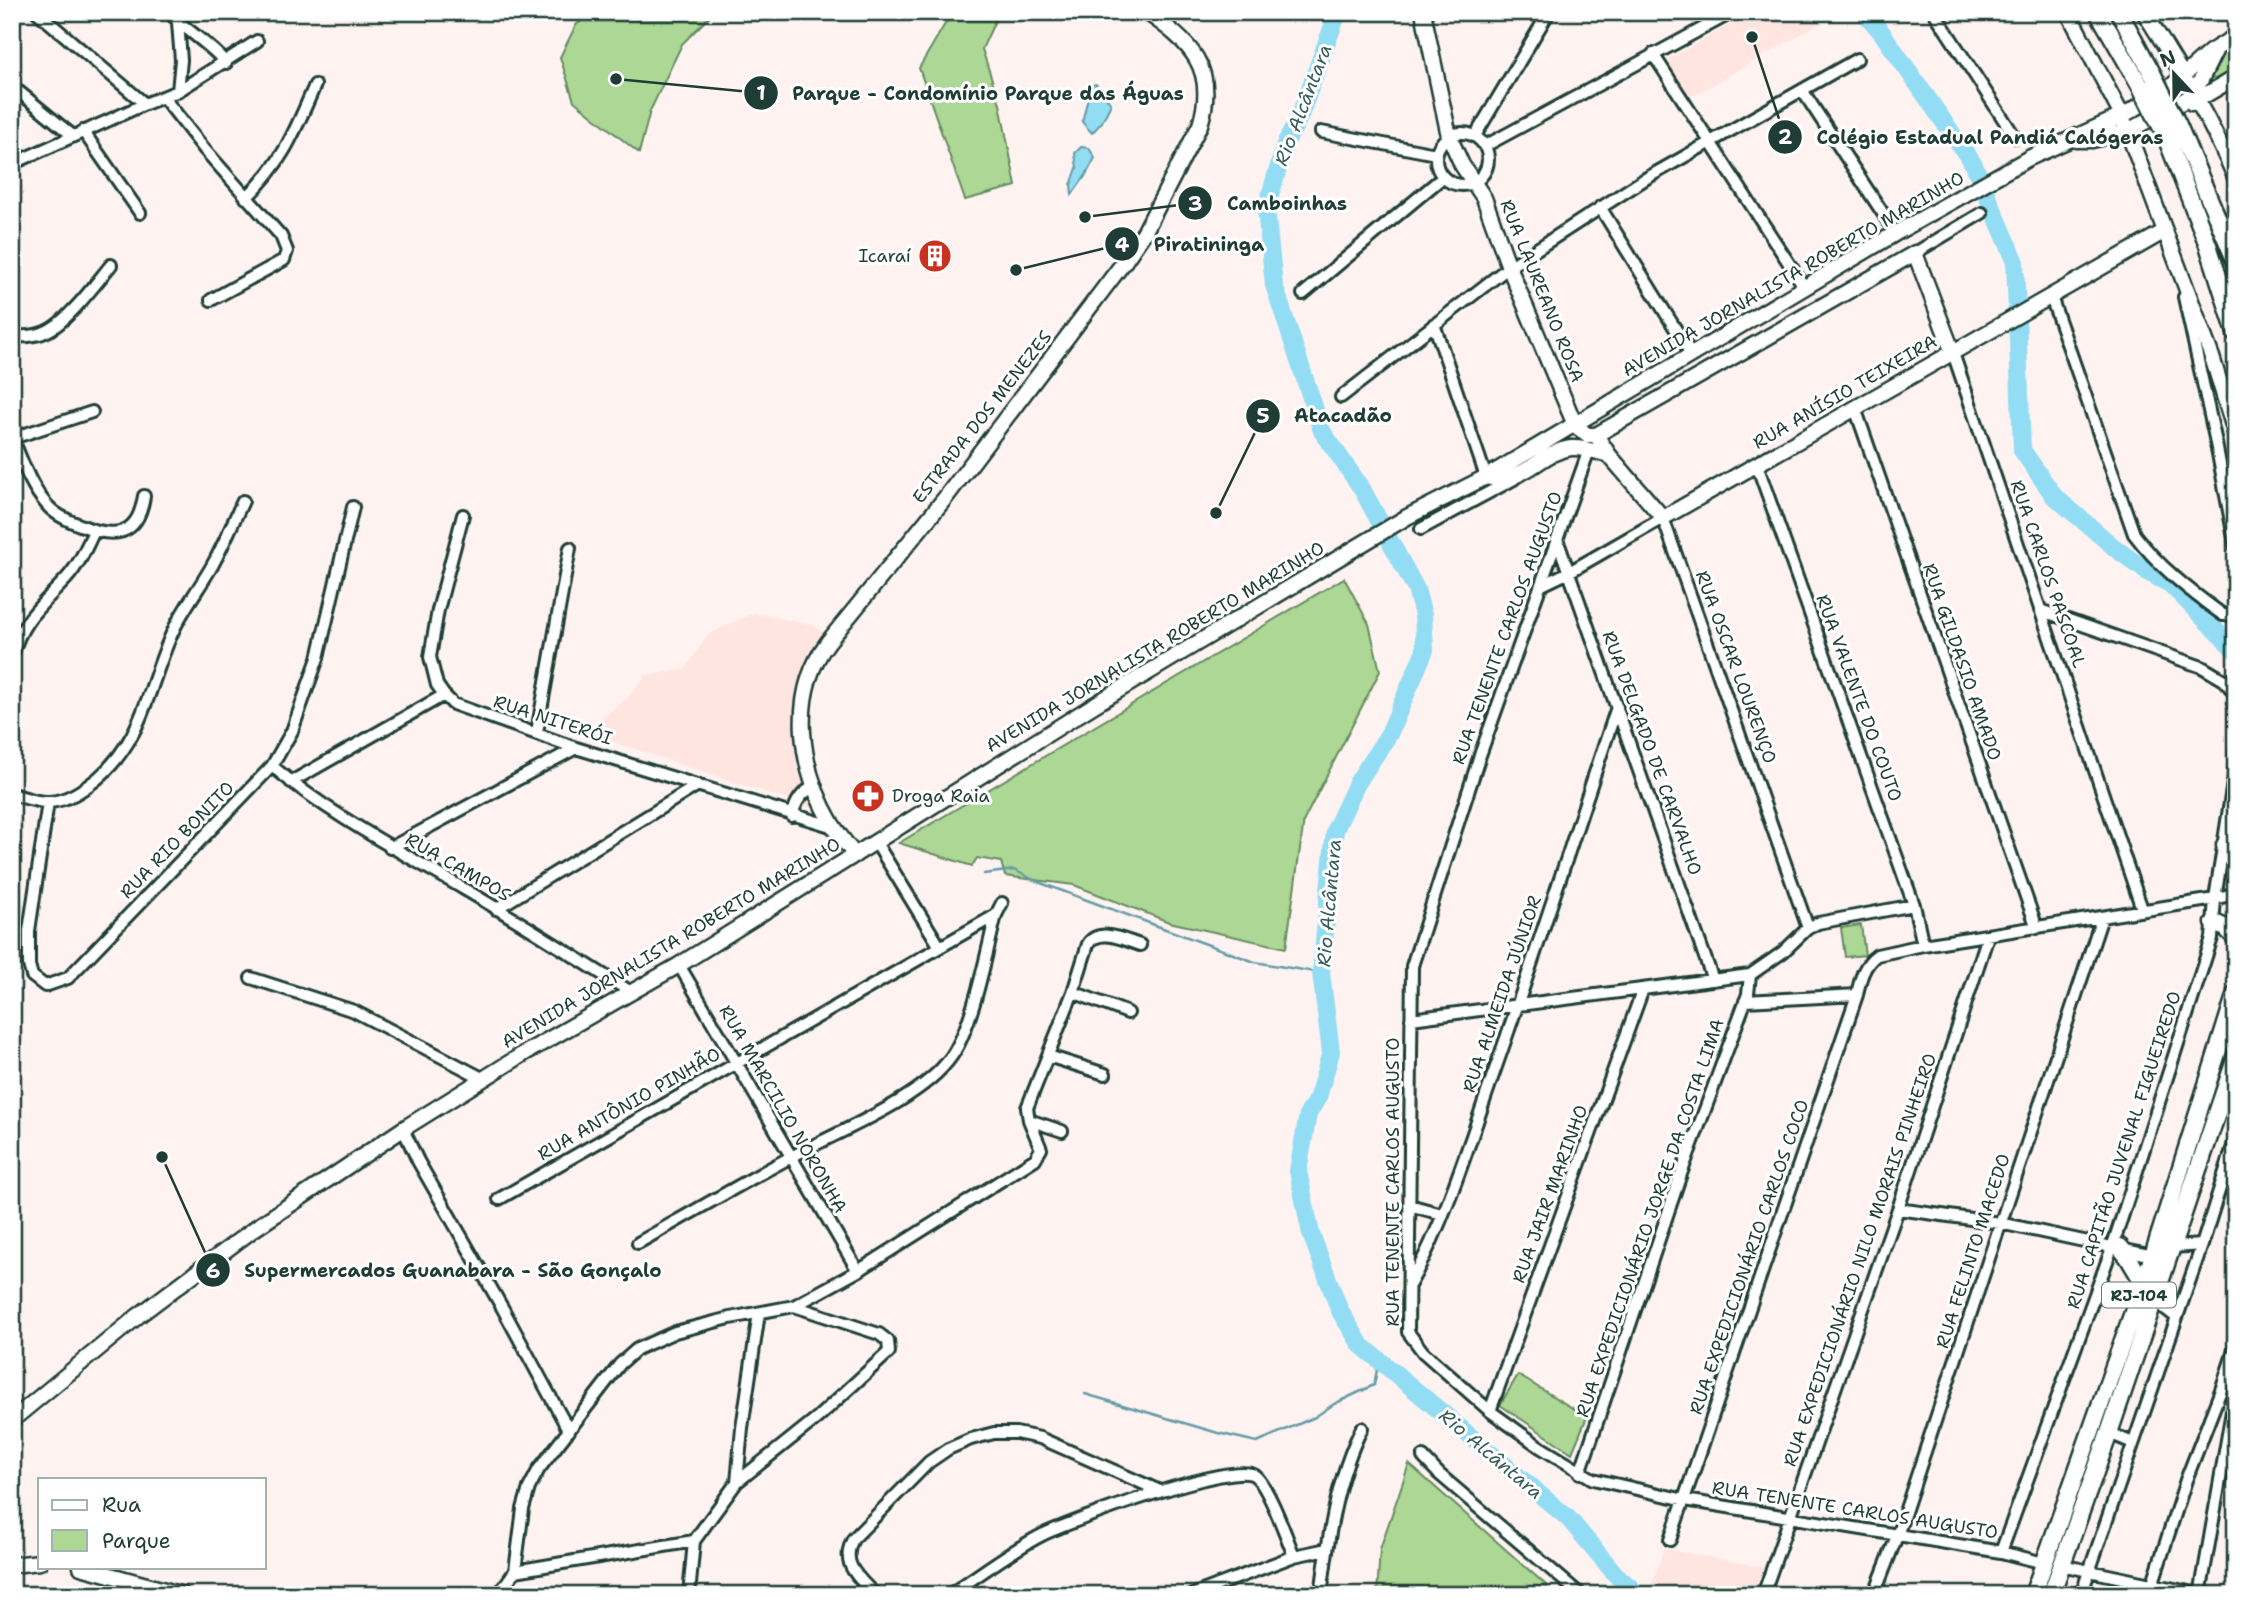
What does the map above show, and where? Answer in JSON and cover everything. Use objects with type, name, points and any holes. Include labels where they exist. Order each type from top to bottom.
[{"type":"highway","points":[[2098,12],[2146,80]]},
{"type":"highway","points":[[2119,12],[2146,80],[2236,262]]},
{"type":"highway","points":[[2171,130],[2236,333]]},
{"type":"highway","points":[[2225,845],[2236,859]]},
{"type":"highway","points":[[2214,923],[2226,928],[2236,938]]},
{"type":"highway","name":"RJ-104","points":[[2033,1595],[2153,1256],[2236,993]]},
{"type":"highway","name":"RJ-104","points":[[2051,1595],[2109,1433],[2236,1057]]},
{"type":"highway","points":[[2116,1246],[2128,1256],[2143,1282]]},
{"type":"main road","name":"ESTRADA DOS MENEZES","points":[[855,855],[834,827],[815,786],[802,723],[806,685],[815,659],[946,497],[1125,262],[1145,231],[1200,125],[1205,109],[1206,88],[1202,69],[1178,35],[1146,12]]},
{"type":"main road","name":"RUA LAUREANO ROSA","points":[[1423,12],[1449,136],[1462,166],[1484,198],[1509,267],[1575,425]]},
{"type":"main road","points":[[2068,12],[2122,116],[2212,357],[2236,435]]},
{"type":"main road","points":[[2144,12],[2218,136],[2236,179]]},
{"type":"main road","points":[[2071,140],[2122,116],[2167,90],[2217,47],[2236,36]]},
{"type":"main road","points":[[2135,149],[2149,128],[2196,97],[2217,47]]},
{"type":"main road","points":[[2071,140],[2092,140],[2127,131],[2236,77]]},
{"type":"main road","name":"AVENIDA JORNALISTA ROBERTO MARINHO","points":[[12,1420],[138,1316],[218,1256],[403,1129],[679,965],[1094,705],[1407,517],[1486,477],[1896,233],[2038,153],[2071,140]]},
{"type":"main road","name":"RUA ANÍSIO TEIXEIRA","points":[[1663,519],[2165,231]]},
{"type":"main road","points":[[1575,425],[1587,435],[1596,435],[1915,253]]},
{"type":"main road","name":"RUA CARLOS PASCOAL","points":[[1915,253],[1953,353]]},
{"type":"main road","points":[[1691,354],[1704,374]]},
{"type":"main road","name":"RUA OSCAR LOURENÇO","points":[[1596,435],[1609,455],[1663,519]]},
{"type":"main road","name":"AVENIDA JORNALISTA ROBERTO MARINHO","points":[[1486,477],[1501,480],[1520,476],[1571,448],[1609,455]]},
{"type":"main road","points":[[12,1566],[38,1562]]},
{"type":"main road","points":[[85,1568],[183,1595]]},
{"type":"street","points":[[37,12],[145,104]]},
{"type":"street","points":[[170,12],[178,23],[205,42],[226,62]]},
{"type":"street","points":[[1475,136],[1549,12]]},
{"type":"street","points":[[1485,146],[1733,12]]},
{"type":"street","points":[[1934,12],[2015,137]]},
{"type":"street","points":[[178,23],[181,61],[178,91]]},
{"type":"street","points":[[12,164],[178,91],[257,41]]},
{"type":"street","points":[[1653,54],[1805,288]]},
{"type":"street","points":[[1342,397],[1509,267],[1600,207],[1857,59]]},
{"type":"street","points":[[246,198],[279,162],[315,85]]},
{"type":"street","points":[[12,86],[78,134],[140,213]]},
{"type":"street","points":[[1802,90],[1888,221]]},
{"type":"street","points":[[164,98],[246,198],[281,236],[286,256],[284,260],[211,300]]},
{"type":"street","points":[[1321,132],[1436,154]]},
{"type":"street","points":[[1467,133],[1475,136],[1485,146],[1488,165],[1484,174],[1473,183],[1452,183],[1443,177],[1436,154],[1442,142],[1449,136],[1467,133]]},
{"type":"street","points":[[1303,294],[1443,177]]},
{"type":"street","points":[[1600,207],[1691,354]]},
{"type":"street","points":[[1915,253],[1982,213]]},
{"type":"street","points":[[12,337],[48,332],[74,309],[111,265]]},
{"type":"street","points":[[2180,272],[2236,548]]},
{"type":"street","points":[[2051,296],[2134,534],[2144,547],[2199,597],[2223,615],[2231,615],[2236,611]]},
{"type":"street","points":[[1434,324],[1486,477]]},
{"type":"street","name":"RUA CARLOS PASCOAL","points":[[1953,353],[2143,909]]},
{"type":"street","name":"RUA GILDASIO AMADO","points":[[1855,408],[2037,928]]},
{"type":"street","points":[[92,412],[13,438],[30,481],[50,508],[94,531],[118,534],[128,529],[138,519],[144,496]]},
{"type":"street","name":"RUA TENENTE CARLOS AUGUSTO","points":[[1589,450],[1479,758],[1412,966],[1407,1322],[1411,1339],[1490,1410],[1592,1479],[1685,1500],[2001,1552],[2043,1563]]},
{"type":"street","name":"RUA VALENTE DO COUTO","points":[[1757,465],[1914,905],[1923,945]]},
{"type":"street","name":"AVENIDA JORNALISTA ROBERTO MARINHO","points":[[1421,529],[1520,476]]},
{"type":"street","points":[[12,794],[48,802],[69,797],[87,787],[109,768],[129,745],[141,722],[176,624],[213,564],[243,501]]},
{"type":"street","name":"RUA RIO BONITO","points":[[48,802],[29,931],[29,965],[32,976],[45,986],[68,978],[272,766],[292,731],[318,658],[353,507]]},
{"type":"street","points":[[291,782],[444,695],[432,673],[430,643],[463,515]]},
{"type":"street","name":"RUA ANÍSIO TEIXEIRA","points":[[1542,585],[1663,519]]},
{"type":"street","name":"RUA OSCAR LOURENÇO","points":[[1663,519],[1808,928]]},
{"type":"street","points":[[12,656],[26,620],[67,578],[82,558],[94,531]]},
{"type":"street","name":"RUA DELGADO DE CARVALHO","points":[[1557,539],[1713,979]]},
{"type":"street","points":[[537,732],[570,548]]},
{"type":"street","points":[[2040,610],[2202,667],[2224,680],[2235,691]]},
{"type":"street","name":"RUA NITERÓI","points":[[444,695],[453,704],[472,712],[537,732],[576,748],[834,827]]},
{"type":"street","name":"RUA ALMEIDA JÚNIOR","points":[[1408,1287],[1442,1214],[1518,1004],[1617,707]]},
{"type":"street","points":[[390,848],[576,748]]},
{"type":"street","name":"RUA CAPITÃO JUVENAL FIGUEIREDO","points":[[2001,1552],[2116,1246],[2212,938],[2236,748]]},
{"type":"street","name":"RUA CAMPOS","points":[[272,766],[291,782],[390,848],[632,992]]},
{"type":"street","points":[[496,909],[698,785]]},
{"type":"street","points":[[792,816],[803,793],[815,786]]},
{"type":"street","points":[[875,841],[940,947]]},
{"type":"street","name":"RUA EXPEDICIONÁRIO CARLOS COCO","points":[[1670,1540],[1868,963],[1877,955],[1923,945],[2215,899],[2236,893]]},
{"type":"street","points":[[638,1243],[914,1092],[936,1076],[953,1055],[964,1032],[996,915],[1002,903]]},
{"type":"street","points":[[1411,1019],[1750,975],[1783,952],[1808,928],[1832,919],[1914,905]]},
{"type":"street","name":"RUA ANTÔNIO PINHÃO","points":[[499,1199],[996,915]]},
{"type":"street","name":"RUA FELINTO MACEDO","points":[[1874,1595],[1897,1536],[2102,917]]},
{"type":"street","points":[[498,1595],[515,1571],[523,1509],[529,1488],[539,1469],[620,1363],[637,1349],[675,1332],[794,1306],[858,1270],[1035,1159],[1041,1149],[1027,1108],[1073,992],[1088,944],[1094,937],[1108,935],[1140,945]]},
{"type":"street","name":"RUA EXPEDICIONÁRIO NILO MORAIS PINHEIRO","points":[[1763,1595],[1898,1209],[1988,936]]},
{"type":"street","name":"RUA MARCILIO NORONHA","points":[[679,965],[858,1270]]},
{"type":"street","name":"RUA EXPEDICIONÁRIO JORGE DA COSTA LIMA","points":[[1580,1473],[1681,1174],[1745,1001],[1750,975]]},
{"type":"street","points":[[251,978],[354,1011],[484,1079]]},
{"type":"street","name":"RUA JAIR MARINHO","points":[[1490,1410],[1643,989]]},
{"type":"street","points":[[1745,1001],[1858,989]]},
{"type":"street","points":[[1073,992],[1128,1013]]},
{"type":"street","points":[[1048,1055],[1105,1074]]},
{"type":"street","points":[[1029,1120],[1062,1131]]},
{"type":"street","points":[[403,1129],[418,1161],[569,1431]]},
{"type":"street","points":[[2081,1595],[2202,1245],[2236,1137]]},
{"type":"street","points":[[1409,1205],[1442,1214]]},
{"type":"street","points":[[1898,1209],[2000,1223],[2153,1256]]},
{"type":"street","points":[[2172,1247],[2202,1245]]},
{"type":"street","points":[[2154,1300],[2176,1317]]},
{"type":"street","points":[[689,1595],[694,1541],[737,1482],[817,1418],[889,1352],[888,1341],[879,1334],[794,1306]]},
{"type":"street","points":[[737,1482],[759,1313]]},
{"type":"street","points":[[2151,1590],[2186,1480],[2236,1346]]},
{"type":"street","points":[[2061,1565],[2151,1590],[2202,1595],[2236,1390],[2221,1390]]},
{"type":"street","points":[[1321,1595],[1342,1475],[1362,1428]]},
{"type":"street","points":[[875,1595],[850,1565],[847,1550],[853,1539],[929,1462],[948,1449],[971,1439],[994,1433],[1016,1433],[1040,1438],[1160,1491]]},
{"type":"street","points":[[2109,1433],[2133,1443]]},
{"type":"street","points":[[1423,1457],[1439,1474],[1581,1595]]},
{"type":"street","points":[[948,1595],[1041,1535],[1160,1491],[1218,1475],[1247,1473],[1255,1476],[1263,1486],[1294,1556]]},
{"type":"street","points":[[515,1571],[694,1541]]},
{"type":"street","points":[[1192,1595],[1294,1556],[1327,1549]]},
{"type":"shaded area","points":[[1752,12],[1840,12],[1686,100],[1664,62]]},
{"type":"shaded area","points":[[754,613],[813,625],[831,640],[809,685],[803,724],[827,813],[592,735],[604,716],[628,697],[646,675],[686,669],[707,635]]},
{"type":"shaded area","points":[[1664,1549],[1763,1567],[1753,1595],[1666,1595],[1651,1585]]},
{"type":"green space","points":[[594,12],[714,12],[682,44],[650,111],[639,153],[574,101],[560,57],[576,25]]},
{"type":"green space","points":[[952,12],[999,12],[982,49],[1000,104],[1016,186],[965,200],[919,68]]},
{"type":"green space","points":[[2236,44],[2236,68],[2216,80],[2211,77],[2218,57]]},
{"type":"green space","points":[[1344,578],[1369,624],[1380,671],[1304,820],[1286,948],[1169,922],[1074,885],[1005,876],[1001,862],[977,858],[972,866],[899,843]]},
{"type":"green space","points":[[1861,925],[1865,955],[1845,957],[1841,928]]},
{"type":"green space","points":[[1518,1375],[1587,1417],[1572,1453],[1500,1405]]},
{"type":"green space","points":[[1409,1464],[1547,1586],[1546,1595],[1377,1595],[1380,1549]]},
{"type":"water","points":[[1096,84],[1111,104],[1102,122],[1092,133],[1082,122],[1091,85]]},
{"type":"water","points":[[1081,147],[1089,148],[1095,158],[1072,195],[1071,185],[1077,168],[1075,153]]},
{"type":"waterway","name":"Rio Alcântara","points":[[1338,12],[1299,118],[1286,142],[1266,209],[1274,285],[1322,431],[1362,489],[1416,589],[1423,615],[1425,650],[1389,734],[1357,783],[1335,830],[1321,973],[1331,1052],[1318,1097],[1308,1114],[1298,1171],[1311,1234],[1340,1311],[1361,1345],[1568,1518],[1617,1576],[1639,1595]]},
{"type":"waterway","points":[[1864,12],[1882,33],[1974,165],[2015,260],[2022,450],[2054,496],[2115,548],[2149,573],[2170,584],[2236,651]]},
{"type":"waterway","points":[[984,874],[1014,870],[1038,882],[1255,962],[1321,973]]},
{"type":"waterway","points":[[1085,1394],[1257,1442],[1315,1417],[1334,1404],[1374,1385],[1379,1360]]},
{"type":"place","name":"Colégio Estadual Pandiá Calógeras","points":[[1752,37]]},
{"type":"place","name":"Parque - Condomínio Parque das Águas","points":[[616,79]]},
{"type":"place","name":"Camboinhas","points":[[1085,217]]},
{"type":"place","name":"Icaraí","points":[[935,256]]},
{"type":"place","name":"Piratininga","points":[[1016,270]]},
{"type":"place","name":"Atacadão","points":[[1216,513]]},
{"type":"place","name":"Droga Raia","points":[[868,796]]},
{"type":"place","name":"Supermercados Guanabara - São Gonçalo","points":[[162,1157]]}]
